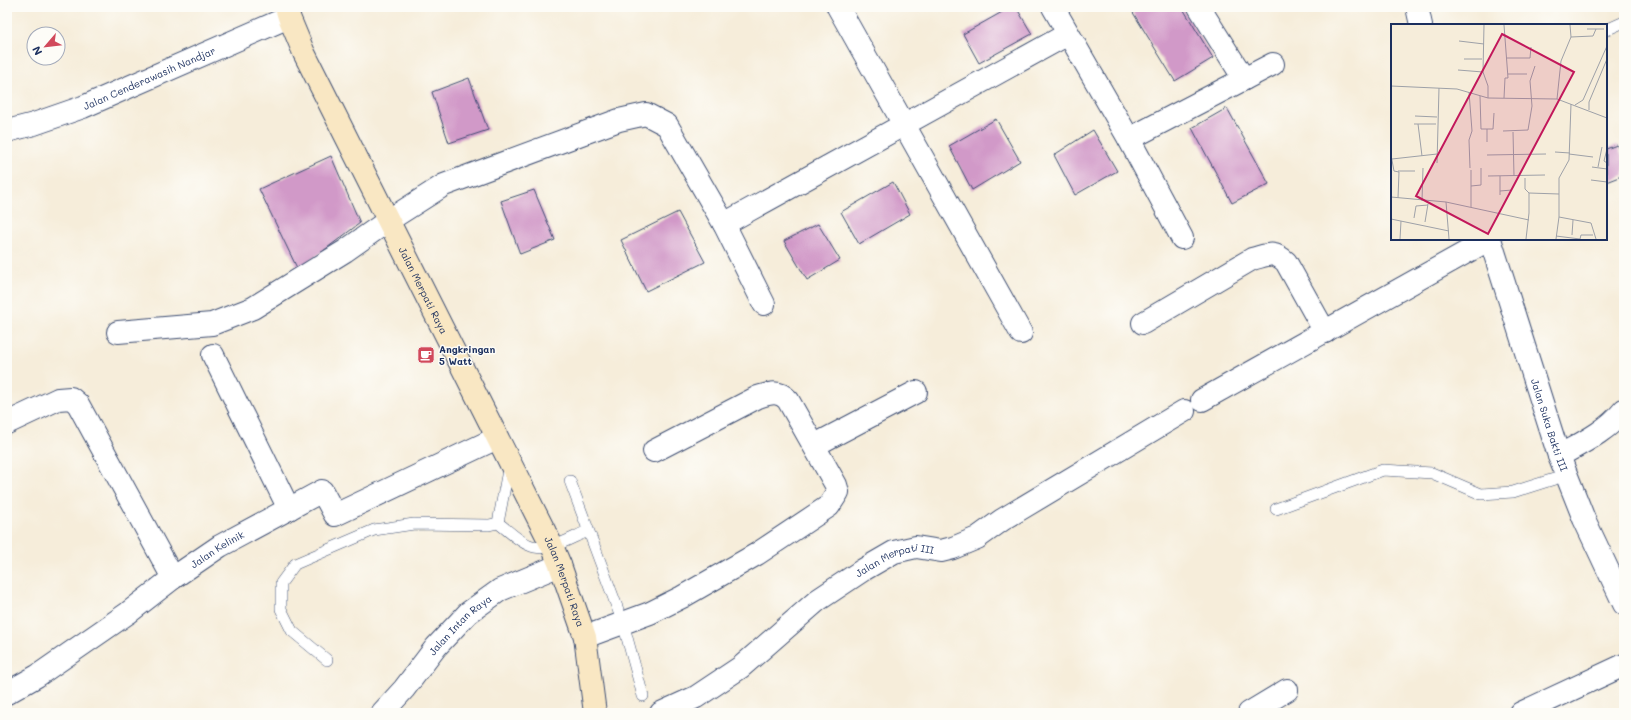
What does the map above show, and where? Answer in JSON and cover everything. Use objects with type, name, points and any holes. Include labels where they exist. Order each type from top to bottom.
[{"type":"main road","name":"Jalan Merpati Raya","points":[[287,12],[304,53],[556,556],[585,638],[595,713]]},
{"type":"street","points":[[838,7],[1021,333]]},
{"type":"street","points":[[1053,7],[1129,139],[1182,238]]},
{"type":"street","points":[[1199,7],[1244,79]]},
{"type":"street","points":[[1417,7],[1421,24]]},
{"type":"street","name":"Jalan Cenderawasih Nandjar","points":[[7,131],[34,124],[83,106],[287,12]]},
{"type":"street","points":[[724,224],[1068,34]]},
{"type":"street","points":[[1129,139],[1274,64]]},
{"type":"street","points":[[118,332],[212,324],[253,308],[345,251],[389,220],[444,185],[619,120],[646,114],[667,125],[724,224],[764,304]]},
{"type":"street","name":"Jalan Merpati III","points":[[661,713],[696,697],[741,667],[818,600],[894,552],[916,546],[941,551],[953,548],[977,538],[1002,520],[1193,406],[1488,240]]},
{"type":"street","name":"Jalan Suka Bakti III","points":[[1490,240],[1563,466],[1584,518],[1624,604]]},
{"type":"street","points":[[1143,322],[1252,259],[1269,255],[1278,255],[1286,262],[1325,332]]},
{"type":"street","points":[[213,355],[289,509]]},
{"type":"street","points":[[585,638],[650,613],[682,597],[757,554],[829,506],[838,492],[836,485],[815,445],[783,394],[772,392],[758,397],[654,452]]},
{"type":"street","points":[[815,445],[916,392]]},
{"type":"street","points":[[7,423],[58,398],[70,398],[78,404],[173,578]]},
{"type":"street","points":[[1563,466],[1586,441],[1615,422],[1624,410]]},
{"type":"street","name":"Jalan Kelinik","points":[[7,693],[37,676],[128,613],[173,578],[220,546],[322,491],[335,516],[497,438]]},
{"type":"street","name":"Jalan Intan Raya","points":[[383,713],[404,689],[436,647],[468,613],[500,590],[556,556]]},
{"type":"street","points":[[1522,713],[1624,664]]},
{"type":"street","points":[[1249,713],[1287,690]]},
{"type":"lane","points":[[1607,30],[1624,22]]},
{"type":"lane","points":[[498,523],[509,463]]},
{"type":"lane","points":[[1276,509],[1383,470],[1432,473],[1481,494],[1513,492],[1563,466]]},
{"type":"lane","points":[[570,481],[622,623],[643,696]]},
{"type":"lane","points":[[327,660],[292,631],[281,609],[281,583],[295,564],[374,530],[414,524],[489,525],[498,523],[528,545],[541,548],[556,556],[588,530]]},
{"type":"building","points":[[1011,7],[1016,7],[1032,34],[979,63],[963,34]]},
{"type":"building","points":[[1138,7],[1182,7],[1213,58],[1175,81],[1132,11]]},
{"type":"building","points":[[469,78],[488,130],[449,143],[432,92]]},
{"type":"building","points":[[1227,108],[1269,184],[1232,203],[1192,128]]},
{"type":"building","points":[[996,119],[1020,161],[972,190],[949,146]]},
{"type":"building","points":[[1093,130],[1117,171],[1075,195],[1054,155]]},
{"type":"building","points":[[1617,145],[1624,161],[1624,175],[1607,182],[1607,149]]},
{"type":"building","points":[[331,156],[360,223],[298,270],[259,189]]},
{"type":"building","points":[[893,182],[910,214],[859,244],[841,212]]},
{"type":"building","points":[[534,190],[555,240],[520,254],[501,201]]},
{"type":"building","points":[[678,212],[705,262],[646,291],[621,240]]},
{"type":"building","points":[[818,224],[840,260],[807,280],[784,241]]},
{"type":"place","name":"Angkringan 5 Watt","points":[[426,355]]}]
